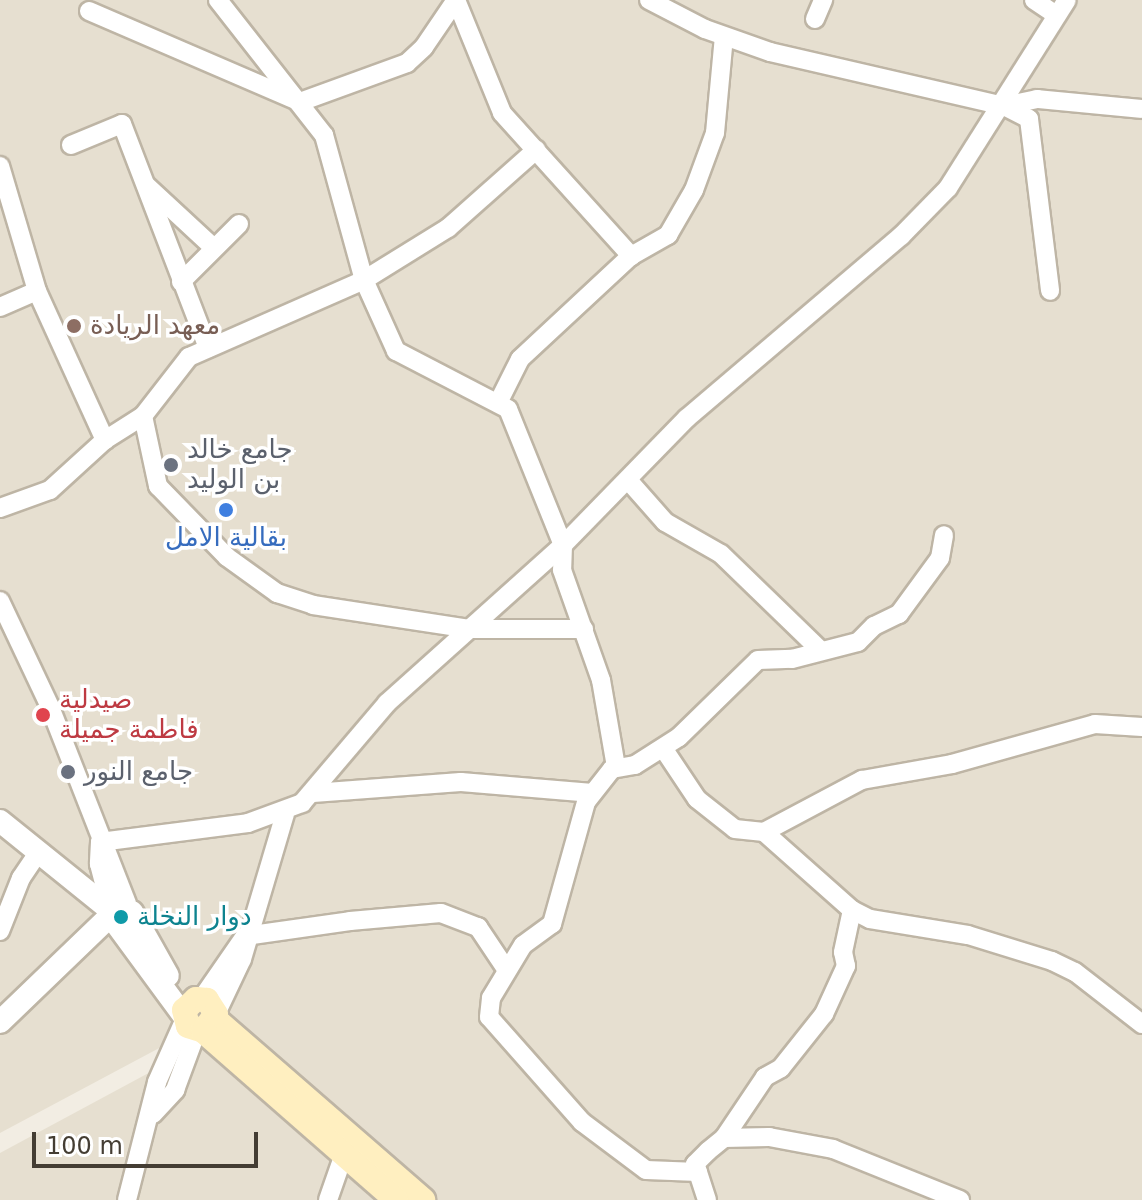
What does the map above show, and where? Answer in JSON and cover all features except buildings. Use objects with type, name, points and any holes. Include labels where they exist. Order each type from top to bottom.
[{"type":"main road","points":[[199,1016],[396,1200]]},
{"type":"main road","points":[[199,1016],[423,1200]]},
{"type":"street","points":[[218,0],[324,135],[364,280],[396,351],[508,409],[563,545],[562,570],[601,680],[616,767]]},
{"type":"street","points":[[89,11],[300,102],[407,63],[424,47],[456,0]]},
{"type":"street","points":[[456,0],[502,113],[631,256]]},
{"type":"street","points":[[649,0],[724,36],[770,52],[1004,106],[1029,119],[1050,291]]},
{"type":"street","points":[[815,19],[823,0]]},
{"type":"street","points":[[100,842],[285,814],[313,793],[387,703],[563,545],[687,418],[901,236],[948,188],[1004,106],[1061,7],[1034,0]]},
{"type":"street","points":[[498,403],[520,359],[631,256],[668,235],[694,190],[715,133],[724,36]]},
{"type":"street","points":[[1004,106],[1037,99],[1142,109]]},
{"type":"street","points":[[71,145],[122,124],[208,348]]},
{"type":"street","points":[[0,508],[50,490],[105,440],[143,416],[189,357],[364,280],[448,228],[536,150]]},
{"type":"street","points":[[0,166],[37,291],[105,440]]},
{"type":"street","points":[[147,186],[214,248]]},
{"type":"street","points":[[181,282],[239,224]]},
{"type":"street","points":[[0,307],[37,291]]},
{"type":"street","points":[[143,416],[158,486],[227,557],[277,593],[313,605],[469,629],[584,629]]},
{"type":"street","points":[[628,480],[665,522],[721,554],[820,650]]},
{"type":"street","points":[[698,1172],[646,1170],[582,1122],[489,1017],[506,969],[523,945],[552,924],[586,802],[616,767],[635,765],[663,748],[758,660],[792,659],[858,642],[874,626],[899,614],[940,558],[944,535]]},
{"type":"street","points":[[0,601],[50,707],[100,842],[112,859],[117,912]]},
{"type":"street","points":[[663,748],[697,799],[735,829],[764,832],[862,780],[952,764],[1095,724],[1142,727]]},
{"type":"street","points":[[313,793],[461,782],[593,793]]},
{"type":"street","points":[[127,1200],[153,1114],[157,1082],[199,1016],[242,959],[245,936],[285,814]]},
{"type":"street","points":[[0,821],[37,854],[117,912],[199,1016]]},
{"type":"street","points":[[764,832],[852,910],[870,919],[968,935],[1052,961],[1075,972],[1142,1024]]},
{"type":"street","points":[[0,931],[21,878],[37,854]]},
{"type":"street","points":[[707,1200],[695,1164],[724,1138],[765,1077],[781,1068],[824,1014],[846,966],[843,952],[852,910]]},
{"type":"street","points":[[2,1017],[117,912]]},
{"type":"street","points":[[245,936],[441,913],[478,927],[506,969]]},
{"type":"street","points":[[724,1138],[769,1137],[833,1149],[960,1200]]},
{"type":"street","points":[[328,1200],[344,1154]]},
{"type":"shaded area","points":[[0,0],[1142,0],[1142,1200],[420,1200],[208,1022],[0,1133]]},
{"type":"shaded area","points":[[208,1041],[386,1200],[0,1200],[0,1153]]},
{"type":"place","name":"معهد الريادة","points":[[74,326]]},
{"type":"place","name":"جامع خالد بن الوليد","points":[[171,465]]},
{"type":"place","name":"بقالية الامل","points":[[226,510]]},
{"type":"place","name":"صيدلية فاطمة جميلة","points":[[43,715]]},
{"type":"place","name":"جامع النور","points":[[68,772]]},
{"type":"place","name":"دوار النخلة","points":[[121,917]]}]
